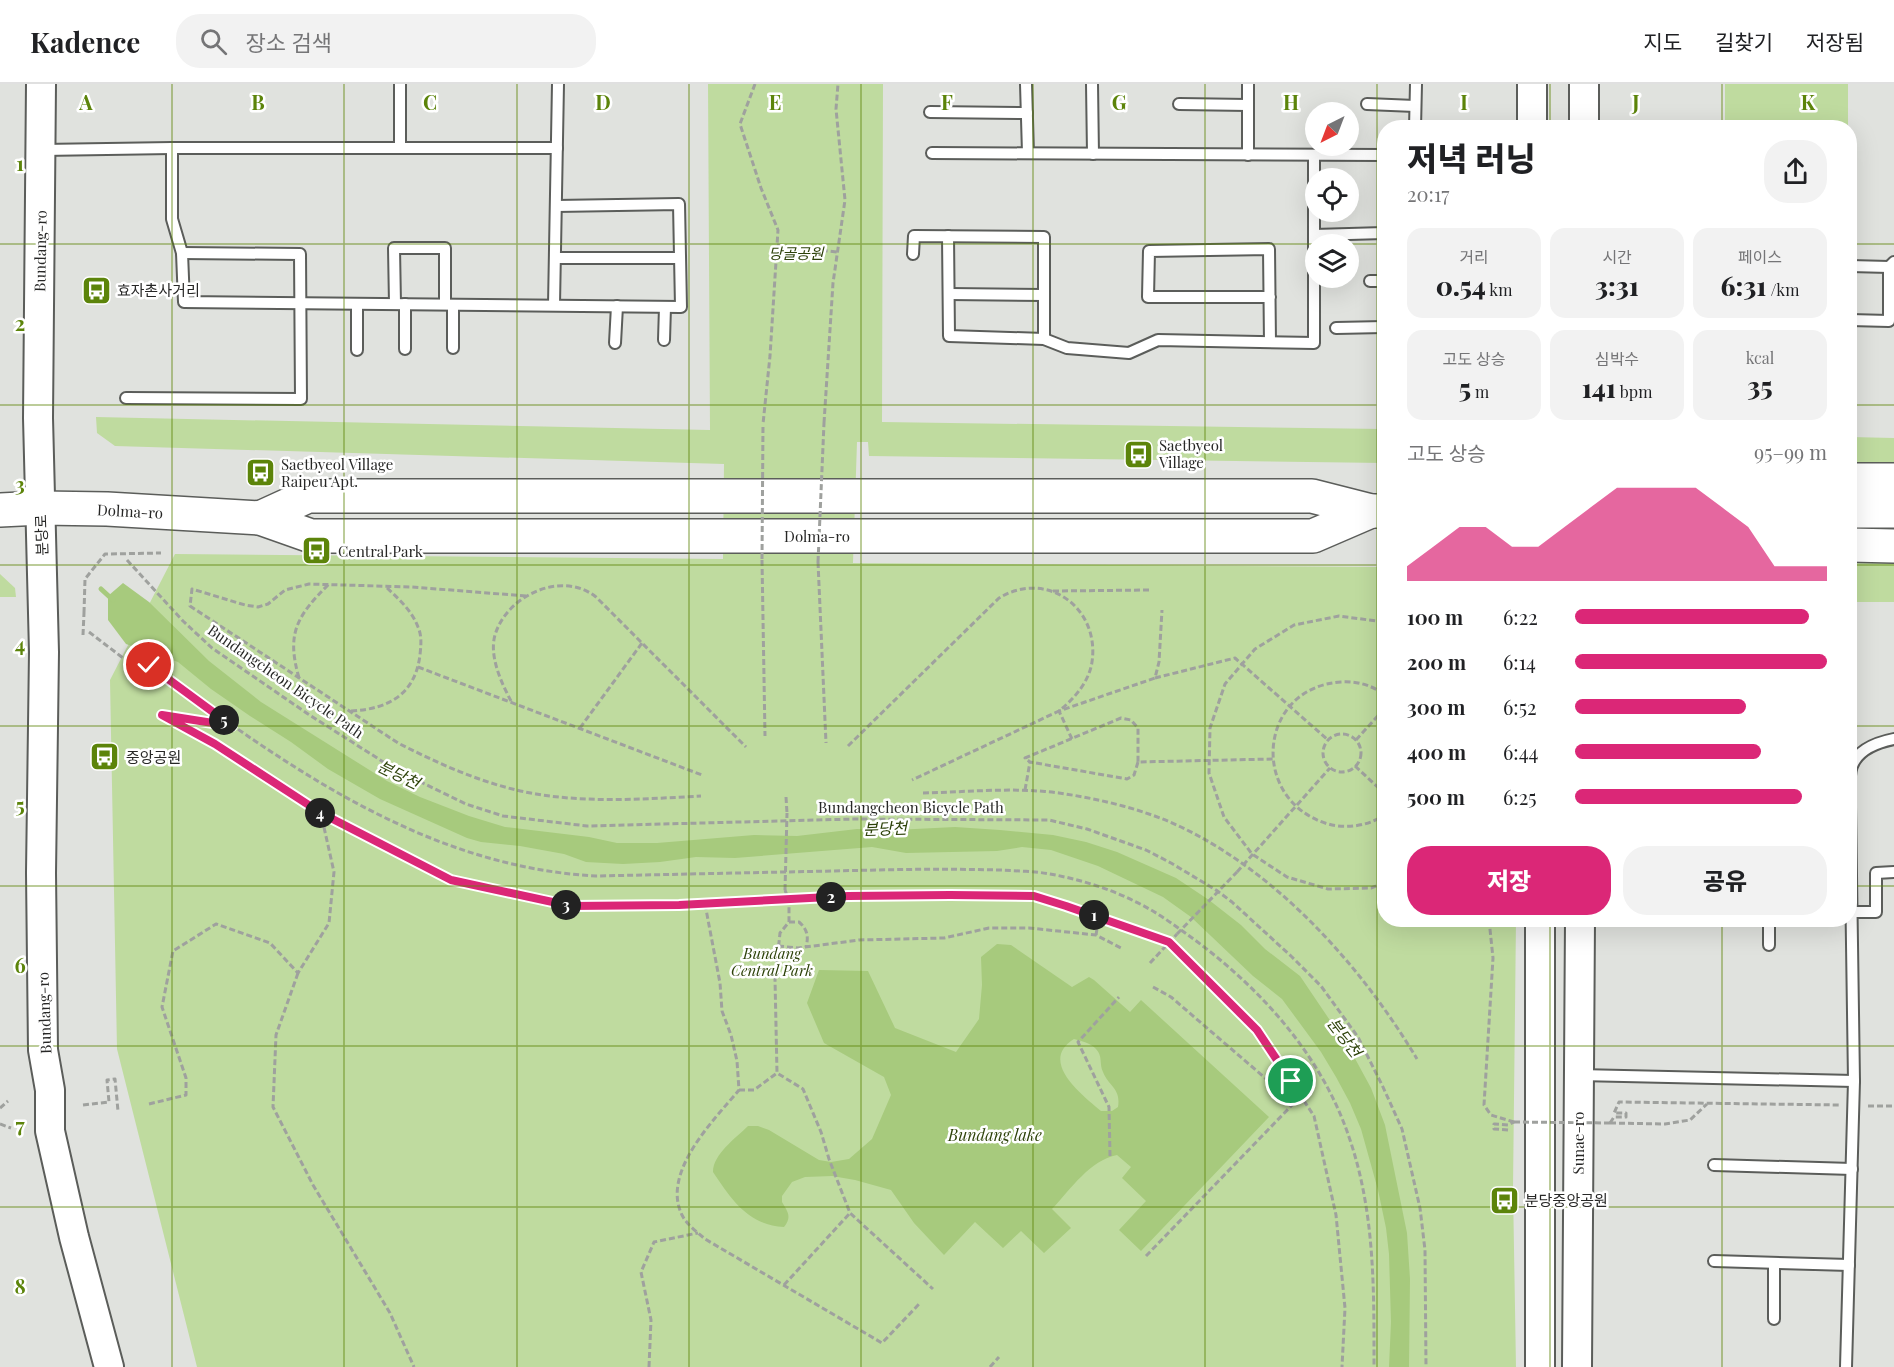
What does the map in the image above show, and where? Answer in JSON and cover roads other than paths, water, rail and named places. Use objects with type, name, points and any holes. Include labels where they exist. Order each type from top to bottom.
[{"type":"main road","points":[[41,84],[41,150]]},
{"type":"main road","points":[[1532,84],[1532,120]]},
{"type":"main road","points":[[1584,84],[1584,120]]},
{"type":"main road","name":"분당로","points":[[41,150],[38,418],[44,652],[41,873],[43,1050],[50,1090],[50,1131],[74,1237],[109,1367]]},
{"type":"main road","points":[[1857,480],[1894,480]]},
{"type":"main road","name":"Dolma-ro","points":[[0,510],[107,509],[260,518],[308,496],[1312,496],[1377,511]]},
{"type":"main road","points":[[1857,511],[1894,511]]},
{"type":"main road","points":[[1857,545],[1894,546]]},
{"type":"main road","points":[[1540,927],[1540,1367]]},
{"type":"main road","name":"Sunae-ro","points":[[1577,1367],[1580,927]]},
{"type":"lane","points":[[400,84],[400,148]]},
{"type":"lane","points":[[554,305],[558,84]]},
{"type":"lane","points":[[1026,84],[1028,153]]},
{"type":"lane","points":[[1092,84],[1093,154]]},
{"type":"lane","points":[[1248,84],[1248,155]]},
{"type":"lane","points":[[1415,120],[1416,84]]},
{"type":"lane","points":[[1179,104],[1248,105]]},
{"type":"lane","points":[[1367,104],[1415,106]]},
{"type":"lane","points":[[930,112],[1027,113]]},
{"type":"lane","points":[[172,148],[172,219],[182,253],[184,302],[681,307],[679,204],[556,206]]},
{"type":"lane","points":[[41,150],[557,148]]},
{"type":"lane","points":[[932,153],[1305,155]]},
{"type":"lane","points":[[1359,155],[1377,155]]},
{"type":"lane","points":[[1314,156],[1314,234]]},
{"type":"lane","points":[[1349,234],[1377,233]]},
{"type":"lane","points":[[913,254],[914,236],[1044,237],[1044,339]]},
{"type":"lane","points":[[948,236],[949,336],[1044,339],[1067,348],[1129,353],[1158,340],[1314,343],[1314,288]]},
{"type":"lane","points":[[405,350],[394,248],[445,248],[453,348]]},
{"type":"lane","points":[[1270,297],[1149,297],[1149,251],[1269,249],[1270,297],[1270,342]]},
{"type":"lane","points":[[126,398],[301,399],[300,254],[182,253]]},
{"type":"lane","points":[[555,258],[680,258]]},
{"type":"lane","points":[[1857,266],[1892,264],[1889,321],[1857,321]]},
{"type":"lane","points":[[1370,281],[1377,281]]},
{"type":"lane","points":[[949,294],[1044,295]]},
{"type":"lane","points":[[357,304],[357,350]]},
{"type":"lane","points":[[615,343],[617,306]]},
{"type":"lane","points":[[664,340],[665,307]]},
{"type":"lane","points":[[1336,328],[1377,327]]},
{"type":"lane","points":[[1857,756],[1870,746],[1894,739]]},
{"type":"lane","points":[[1857,912],[1876,912],[1876,873],[1894,872]]},
{"type":"lane","points":[[1769,927],[1769,945]]},
{"type":"lane","points":[[1846,1367],[1854,1081],[1851,927]]},
{"type":"lane","points":[[1579,1075],[1854,1081]]},
{"type":"lane","points":[[1714,1165],[1852,1169]]},
{"type":"lane","points":[[1714,1261],[1774,1263],[1812,1269],[1849,1265]]},
{"type":"lane","points":[[1774,1263],[1774,1319]]},
{"type":"water","points":[[123,583],[149,602],[209,661],[261,702],[387,781],[420,797],[505,827],[589,837],[617,843],[657,843],[754,835],[797,836],[857,829],[955,827],[1000,830],[1053,835],[1086,842],[1117,852],[1176,878],[1241,925],[1265,949],[1300,976],[1352,1053],[1371,1088],[1385,1125],[1407,1233],[1410,1279],[1409,1367],[1389,1367],[1391,1322],[1386,1228],[1361,1129],[1350,1103],[1321,1052],[1282,999],[1253,976],[1191,917],[1163,897],[1098,866],[1051,850],[1022,847],[997,851],[906,853],[872,847],[735,858],[696,857],[623,864],[586,862],[564,854],[467,838],[380,799],[328,769],[211,689],[178,662],[126,644],[108,620],[108,596]]},
{"type":"water","name":"Bundang lake","points":[[997,944],[1011,945],[1072,987],[1089,977],[1130,1012],[1141,1000],[1269,1117],[1141,1251],[1119,1230],[1146,1201],[1122,1178],[1131,1167],[1117,1155],[1107,1158],[1090,1169],[1052,1209],[1071,1228],[1044,1253],[1021,1231],[1003,1248],[975,1222],[944,1255],[914,1223],[891,1190],[832,1176],[805,1177],[792,1182],[782,1196],[788,1217],[784,1227],[760,1222],[742,1209],[713,1172],[721,1153],[748,1126],[758,1126],[769,1130],[819,1160],[831,1162],[849,1159],[872,1139],[891,1095],[884,1077],[824,1043],[807,1003],[819,970],[868,971],[895,1028],[956,1052],[979,1019],[982,985],[981,957]],"holes":[[[1074,1039],[1086,1042],[1098,1052],[1105,1077],[1118,1096],[1118,1107],[1112,1111],[1101,1111],[1067,1077],[1060,1057],[1064,1048]]]},
{"type":"waterway","name":"분당천","points":[[101,589],[113,600]]},
{"type":"place","name":"효자촌사거리","points":[[96,290]]},
{"type":"place","name":"Saetbyeol Village","points":[[1138,454]]},
{"type":"place","name":"Saetbyeol Village Raipeu Apt.","points":[[260,473]]},
{"type":"place","name":"Central Park","points":[[317,551]]},
{"type":"place","name":"중앙공원","points":[[105,757]]},
{"type":"place","name":"분당중앙공원","points":[[1504,1200]]},
{"type":"park label","name":"당골공원","points":[[796,253]]},
{"type":"park label","name":"Bundang Central Park","points":[[772,962]]}]
